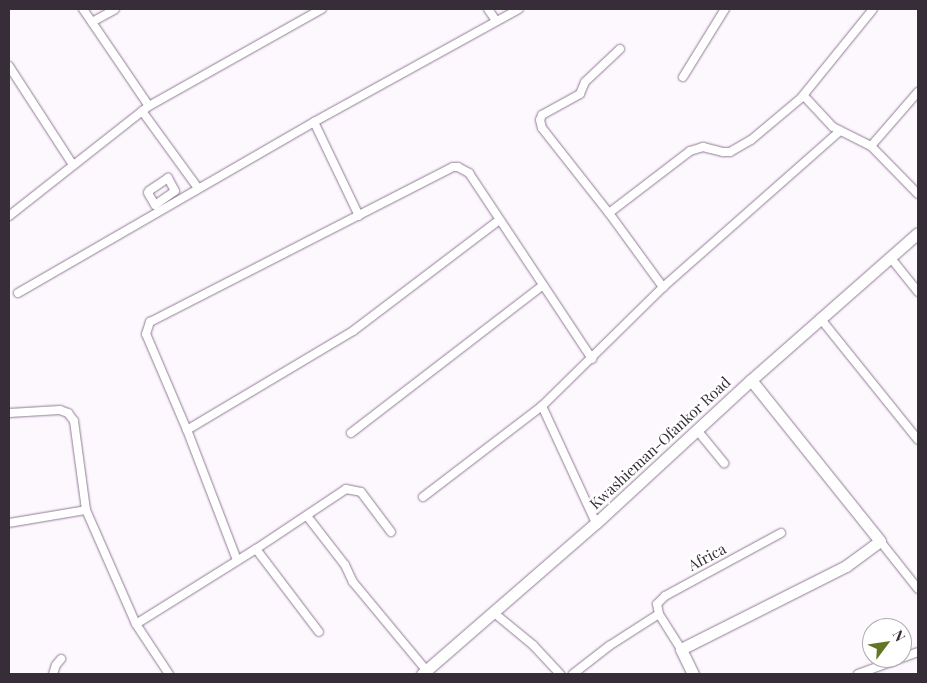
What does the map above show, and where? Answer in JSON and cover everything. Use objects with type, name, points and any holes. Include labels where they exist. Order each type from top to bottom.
[{"type":"main road","name":"Kwashieman-Ofankor Road","points":[[424,672],[596,523],[751,380],[918,233]]},
{"type":"main road","points":[[692,674],[682,649],[846,566],[880,541],[751,380]]},
{"type":"street","points":[[83,9],[198,188]]},
{"type":"street","points":[[92,22],[115,9]]},
{"type":"street","points":[[9,216],[146,108],[322,9]]},
{"type":"street","points":[[488,9],[496,21]]},
{"type":"street","points":[[18,293],[314,122],[519,9]]},
{"type":"street","points":[[684,77],[725,9]]},
{"type":"street","points":[[609,212],[690,151],[703,146],[723,152],[730,152],[744,145],[804,96],[873,9]]},
{"type":"street","points":[[620,49],[585,82],[580,94],[542,115],[540,120],[542,128],[609,212],[663,287]]},
{"type":"street","points":[[9,66],[73,165]]},
{"type":"street","points":[[871,146],[918,92]]},
{"type":"street","points":[[804,96],[827,121],[840,131],[871,146],[918,194]]},
{"type":"street","points":[[314,122],[359,216]]},
{"type":"street","points":[[423,497],[542,406],[592,359],[663,287],[840,131]]},
{"type":"street","points":[[237,560],[187,430],[146,334],[147,324],[458,166],[469,173],[498,221],[592,359]]},
{"type":"street","points":[[187,430],[343,337],[498,221]]},
{"type":"street","points":[[890,257],[918,292]]},
{"type":"street","points":[[351,433],[543,285]]},
{"type":"street","points":[[820,318],[918,440]]},
{"type":"street","points":[[542,406],[596,523]]},
{"type":"street","points":[[9,413],[60,410],[68,413],[74,421],[86,510],[136,624],[169,674]]},
{"type":"street","points":[[697,430],[724,463]]},
{"type":"street","points":[[136,624],[256,550],[346,489],[354,489],[361,492],[391,532]]},
{"type":"street","points":[[9,523],[86,510]]},
{"type":"street","points":[[307,516],[345,565],[353,582],[424,672]]},
{"type":"street","name":"Africa","points":[[659,614],[658,604],[665,596],[781,533]]},
{"type":"street","points":[[880,541],[916,579],[918,589]]},
{"type":"street","points":[[256,550],[319,632]]},
{"type":"street","points":[[493,612],[533,645],[560,674]]},
{"type":"street","points":[[573,674],[609,646],[659,614],[682,649]]},
{"type":"street","points":[[858,674],[918,652]]},
{"type":"street","points":[[53,674],[61,658]]}]
